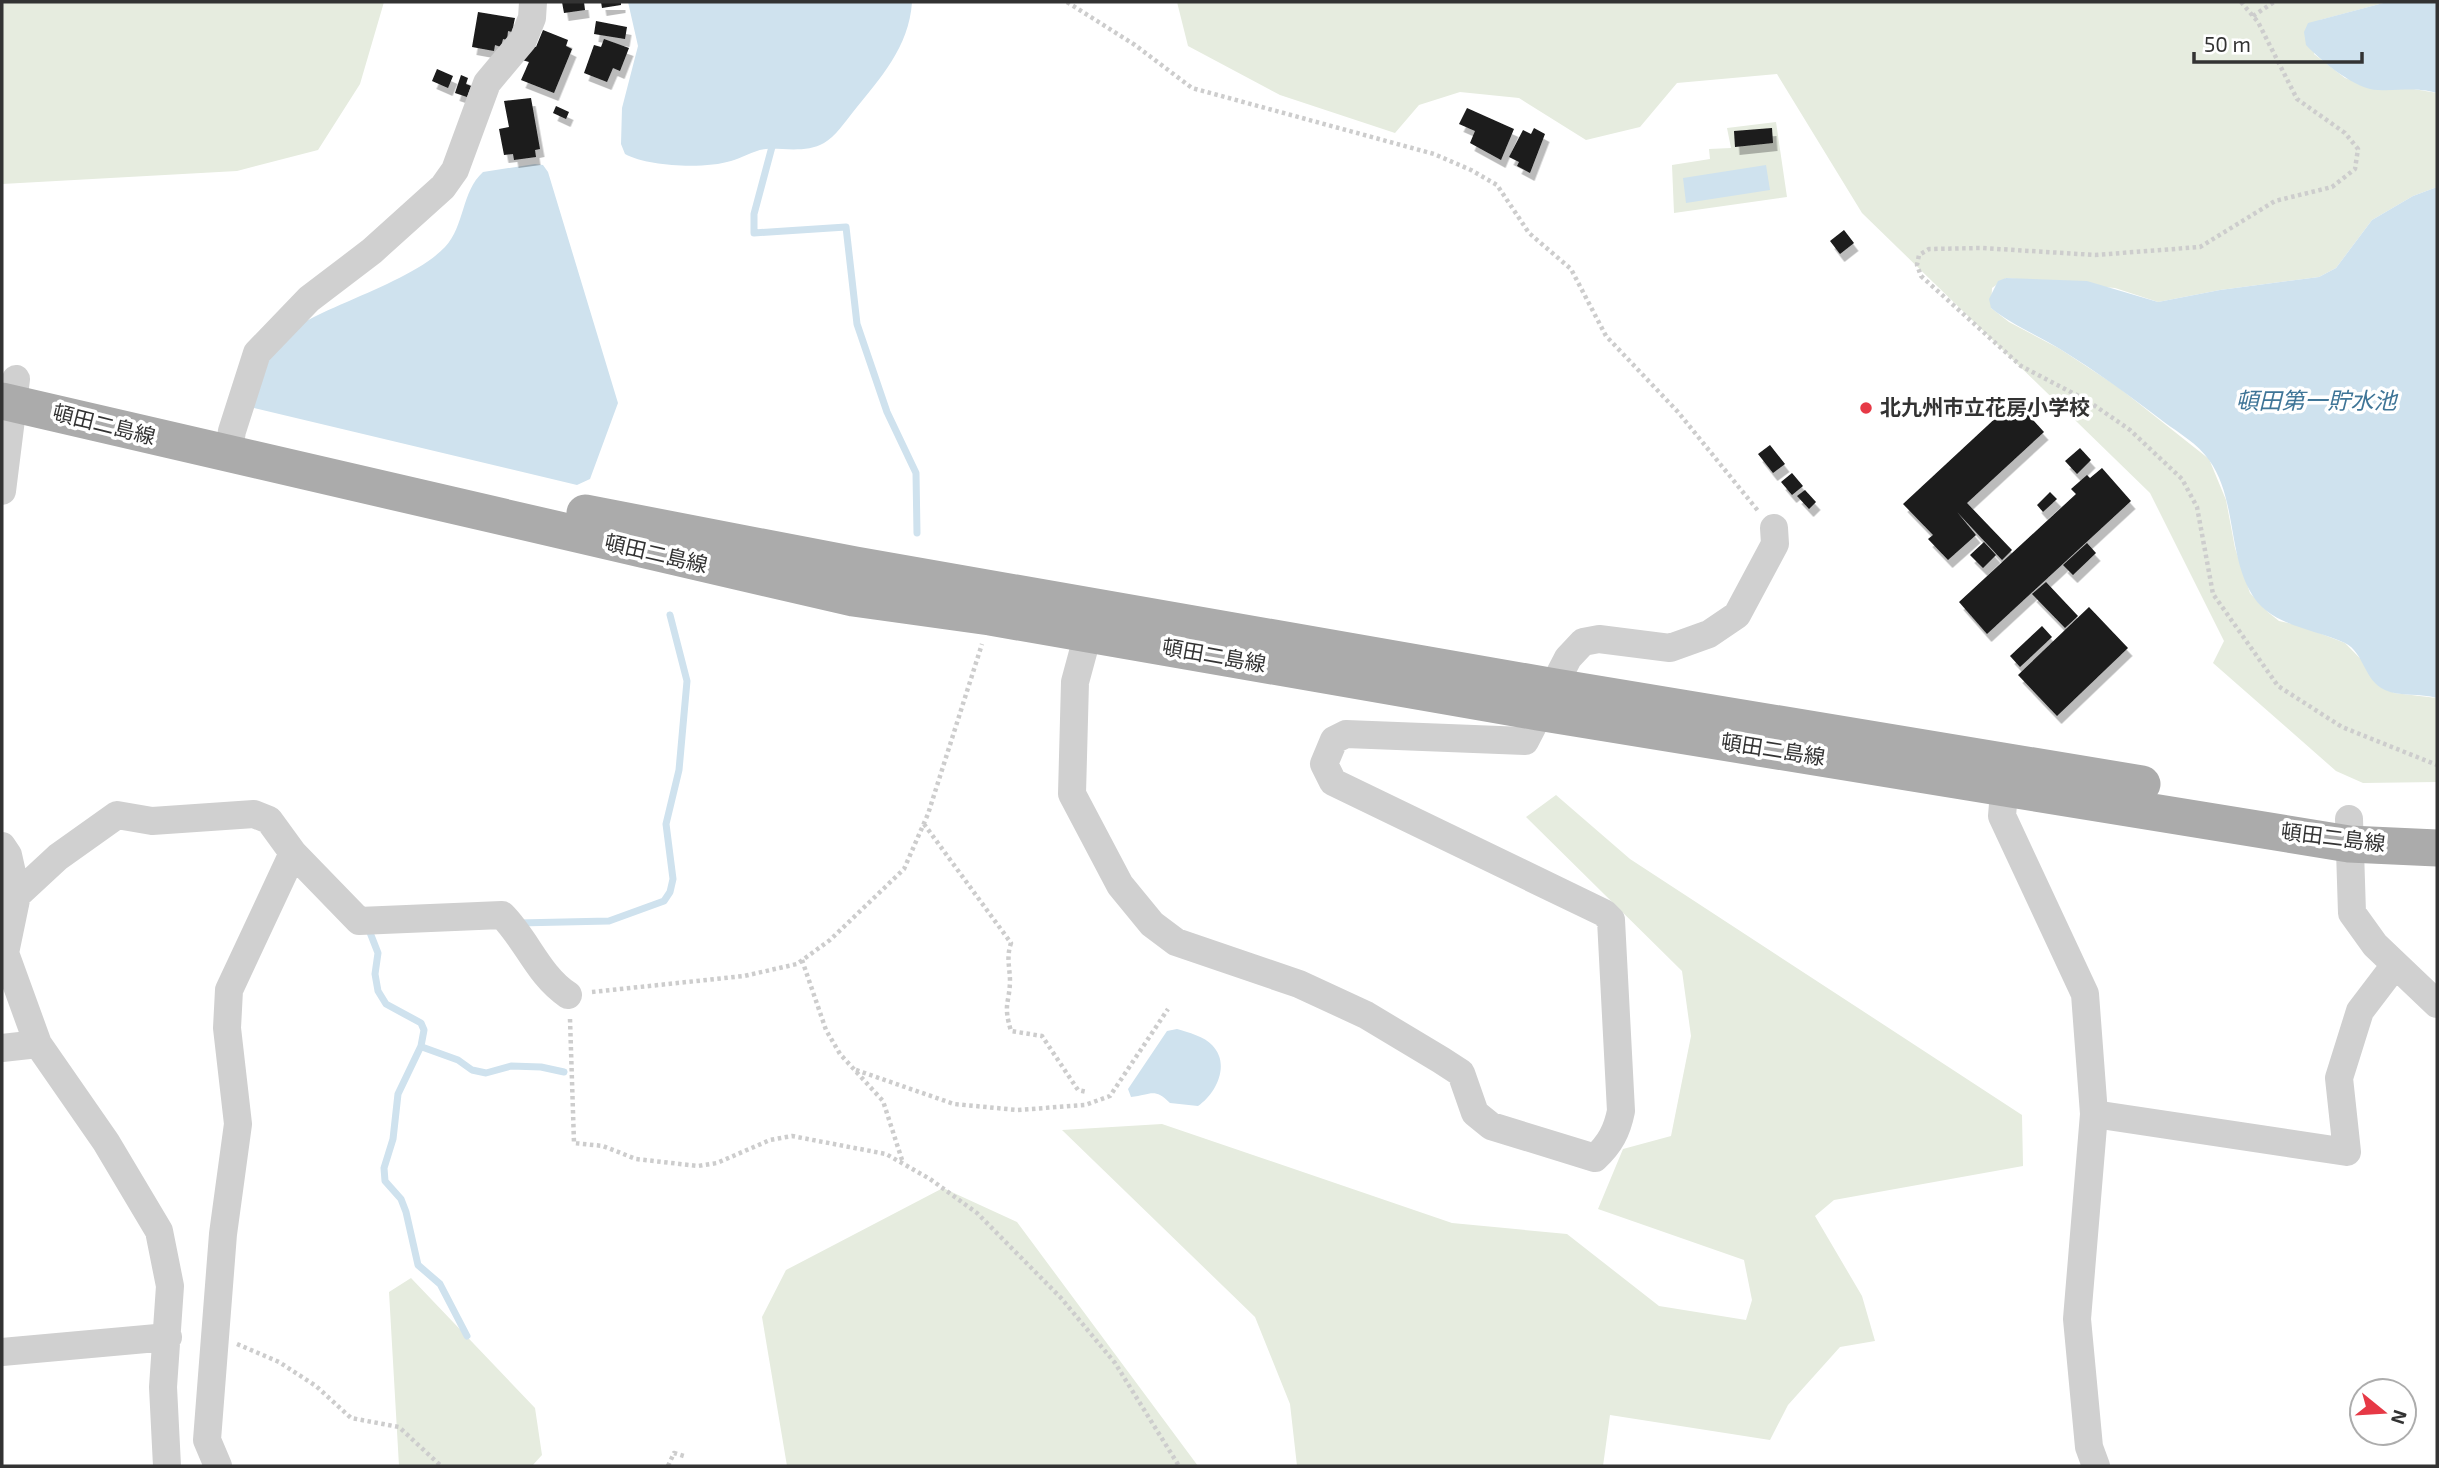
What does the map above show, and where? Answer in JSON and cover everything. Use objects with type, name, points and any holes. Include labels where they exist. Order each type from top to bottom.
[{"type":"main road","name":"頓田二島線","points":[[8,389],[853,598],[1546,700],[2349,831],[2437,848]]},
{"type":"main road","name":"頓田二島線","points":[[230,443],[1546,700]]},
{"type":"main road","name":"頓田二島線","points":[[2349,831],[2437,823]]},
{"type":"street","points":[[230,443],[257,353],[309,299],[372,251],[443,187],[455,170],[487,83],[523,40],[532,18],[533,2]]},
{"type":"street","points":[[2,491],[8,389]]},
{"type":"street","points":[[1088,634],[1075,682],[1072,794],[1120,885],[1152,925],[1176,942],[1311,989],[1366,1016],[1441,1060],[1461,1073],[1475,1114],[1491,1126],[1595,1158],[1607,1147],[1617,1129],[1621,1111],[1611,920],[1604,913],[1568,895],[1333,782],[1324,764],[1334,740],[1346,734],[1525,741],[1568,658],[1583,642],[1599,639],[1670,648],[1709,634],[1737,615],[1775,544],[1774,528]]},
{"type":"street","points":[[2006,775],[2002,816],[2085,994],[2094,1114],[2077,1319],[2089,1447],[2096,1466]]},
{"type":"street","points":[[10,895],[117,815],[152,821],[254,814],[269,820],[293,853],[359,921],[502,915],[517,930],[551,983],[568,995]]},
{"type":"street","points":[[2349,831],[2353,914],[2375,944],[2437,1004]]},
{"type":"street","points":[[2,846],[8,855],[10,895],[5,953],[38,1044],[106,1142],[159,1231],[170,1286],[163,1388],[167,1466]]},
{"type":"street","points":[[218,1466],[207,1440],[223,1234],[238,1124],[228,1028],[229,990],[293,853]]},
{"type":"street","points":[[2094,1114],[2347,1152],[2339,1078],[2360,1011],[2395,965]]},
{"type":"street","points":[[2,1048],[38,1044]]},
{"type":"street","points":[[2,1352],[168,1337]]},
{"type":"path","points":[[1067,2],[1135,45],[1192,88],[1434,154],[1497,185],[1529,233],[1571,270],[1606,335],[1678,412],[1749,502],[1774,528]]},
{"type":"path","points":[[2241,2],[2253,16],[2297,99],[2345,133],[2358,149],[2355,169],[2332,187],[2275,201],[2200,247],[2095,255],[1993,248],[1929,248],[1919,255],[1917,264],[1921,276],[2021,366],[2088,401],[2130,430],[2182,479],[2197,508],[2213,594],[2278,686],[2342,727],[2437,765]]},
{"type":"path","points":[[2253,16],[2274,2]]},
{"type":"path","points":[[990,617],[924,823],[904,869],[830,940],[797,964],[744,976],[685,980],[568,995],[574,1143],[603,1146],[636,1158],[698,1166],[717,1163],[770,1140],[792,1136],[886,1154],[978,1213],[1061,1298],[1115,1363],[1179,1466]]},
{"type":"path","points":[[924,823],[1011,943],[1007,955],[1010,980],[1004,1007],[1011,1031],[1042,1036],[1079,1090],[1087,1092]]},
{"type":"path","points":[[802,960],[826,1030],[840,1054],[888,1111],[904,1164]]},
{"type":"path","points":[[856,1070],[954,1104],[1017,1110],[1085,1105],[1111,1096],[1168,1009]]},
{"type":"path","points":[[216,1337],[279,1362],[316,1386],[351,1418],[398,1427],[442,1466]]},
{"type":"path","points":[[668,1466],[674,1453],[687,1457]]},
{"type":"shaded area","points":[[2,2],[384,2],[360,84],[318,150],[237,171],[2,184]]},
{"type":"shaded area","points":[[1177,2],[2387,2],[2320,20],[2314,54],[2345,78],[2379,90],[2402,87],[2437,93],[2437,187],[2413,196],[2372,220],[2336,268],[2319,277],[2220,290],[2158,302],[2115,288],[2006,278],[1992,288],[1991,308],[2009,322],[2060,349],[2118,387],[2209,459],[2226,500],[2235,548],[2250,593],[2269,613],[2279,621],[2301,626],[2345,643],[2394,693],[2437,698],[2437,782],[2363,783],[2336,771],[2213,663],[2224,641],[2150,493],[1862,213],[1777,74],[1677,83],[1640,127],[1586,140],[1519,98],[1460,92],[1419,105],[1395,133],[1280,95],[1188,46]]},
{"type":"shaded area","points":[[1776,122],[1787,197],[1674,213],[1672,165],[1710,159],[1709,149],[1731,148],[1727,128]]},
{"type":"shaded area","points":[[1556,795],[1630,859],[2022,1115],[2023,1166],[1834,1200],[1815,1216],[1862,1296],[1875,1341],[1840,1347],[1788,1405],[1770,1440],[1610,1415],[1603,1466],[1297,1466],[1290,1404],[1255,1317],[1062,1130],[1162,1124],[1452,1223],[1567,1234],[1659,1306],[1746,1320],[1752,1300],[1744,1260],[1598,1209],[1623,1149],[1671,1136],[1691,1036],[1682,971],[1526,817]]},
{"type":"shaded area","points":[[943,1188],[1017,1222],[1198,1466],[787,1466],[762,1317],[786,1270]]},
{"type":"shaded area","points":[[411,1278],[535,1408],[542,1455],[532,1466],[399,1466],[389,1292]]},
{"type":"water","points":[[628,2],[912,2],[905,34],[892,61],[843,125],[828,140],[810,148],[766,149],[720,164],[692,166],[662,164],[635,158],[625,154],[621,144],[622,108],[638,46]]},
{"type":"water","points":[[2387,2],[2437,2],[2437,93],[2369,89],[2350,80],[2320,59],[2306,45],[2304,32],[2308,23]]},
{"type":"water","points":[[543,165],[548,172],[618,403],[590,479],[577,485],[250,407],[261,362],[276,341],[320,314],[402,277],[426,263],[451,239],[471,189],[483,172]]},
{"type":"water","points":[[1766,165],[1770,190],[1686,203],[1683,178]]},
{"type":"water","name":"頓田第一貯水池","points":[[2437,187],[2437,698],[2397,694],[2385,690],[2378,686],[2356,653],[2345,643],[2279,619],[2268,612],[2258,603],[2243,575],[2224,490],[2205,454],[2100,375],[1999,314],[1991,308],[1989,299],[1998,281],[2006,278],[2087,281],[2158,302],[2220,290],[2319,277],[2336,268],[2372,220],[2413,196]]},
{"type":"water","points":[[1177,1029],[1205,1040],[1218,1053],[1221,1069],[1210,1094],[1198,1106],[1170,1103],[1156,1094],[1131,1097],[1128,1089],[1167,1031]]},
{"type":"building","points":[[562,2],[584,2],[585,10],[564,13]]},
{"type":"building","points":[[601,2],[621,2],[621,5],[602,8]]},
{"type":"building","points":[[478,12],[515,18],[512,32],[508,31],[507,40],[503,39],[501,47],[495,45],[494,51],[472,47]]},
{"type":"building","points":[[596,21],[627,27],[625,39],[594,34]]},
{"type":"building","points":[[543,30],[568,40],[566,46],[572,49],[554,93],[521,80],[529,62],[522,60],[529,44],[536,47]]},
{"type":"building","points":[[604,39],[629,48],[620,71],[613,68],[607,82],[584,73],[594,45],[601,47]]},
{"type":"building","points":[[437,69],[453,76],[448,88],[432,81]]},
{"type":"building","points":[[461,75],[468,78],[466,84],[471,86],[467,97],[455,93]]},
{"type":"building","points":[[531,98],[540,149],[535,150],[536,157],[514,160],[513,154],[504,155],[499,129],[509,127],[504,101]]},
{"type":"building","points":[[556,106],[569,112],[566,119],[553,113]]},
{"type":"building","points":[[1467,108],[1514,129],[1501,160],[1470,143],[1475,131],[1459,124]]},
{"type":"building","points":[[1534,128],[1545,134],[1530,173],[1517,166],[1519,162],[1509,157],[1523,130],[1531,134]]},
{"type":"building","points":[[1772,128],[1773,143],[1735,147],[1734,131]]},
{"type":"building","points":[[1844,230],[1854,243],[1840,254],[1830,241]]},
{"type":"building","points":[[2015,400],[2044,432],[1967,503],[2012,550],[2002,560],[1957,512],[1976,535],[1948,560],[1928,539],[1933,535],[1903,504]]},
{"type":"building","points":[[1770,445],[1785,464],[1773,473],[1758,454]]},
{"type":"building","points":[[2080,448],[2091,460],[2077,474],[2065,461]]},
{"type":"building","points":[[2102,468],[2131,501],[1987,634],[1959,602],[2076,494],[2071,489],[2087,475],[2090,478]]},
{"type":"building","points":[[1792,473],[1803,486],[1792,495],[1781,482]]},
{"type":"building","points":[[1805,490],[1816,502],[1809,509],[1797,496]]},
{"type":"building","points":[[2050,492],[2057,499],[2043,512],[2037,505]]},
{"type":"building","points":[[1984,542],[1996,555],[1983,568],[1970,555]]},
{"type":"building","points":[[2087,543],[2096,553],[2073,575],[2063,565]]},
{"type":"building","points":[[2046,582],[2078,616],[2065,628],[2032,594]]},
{"type":"building","points":[[2089,607],[2128,648],[2057,716],[2018,675]]},
{"type":"building","points":[[2042,626],[2052,637],[2020,667],[2010,656]]},
{"type":"waterway","points":[[773,143],[754,214],[754,233],[846,227],[857,324],[887,412],[916,473],[917,533]]},
{"type":"waterway","points":[[518,923],[609,921],[664,901],[670,892],[673,879],[666,824],[679,770],[687,681],[670,615]]},
{"type":"waterway","points":[[374,930],[369,930],[378,953],[375,974],[378,991],[386,1004],[421,1023],[424,1030],[421,1046],[398,1094],[393,1139],[384,1168],[385,1181],[401,1199],[418,1265],[440,1284],[467,1336]]},
{"type":"waterway","points":[[422,1047],[458,1060],[472,1070],[486,1073],[511,1066],[541,1067],[564,1072]]},
{"type":"place","name":"北九州市立花房小学校","points":[[1866,408]]}]
